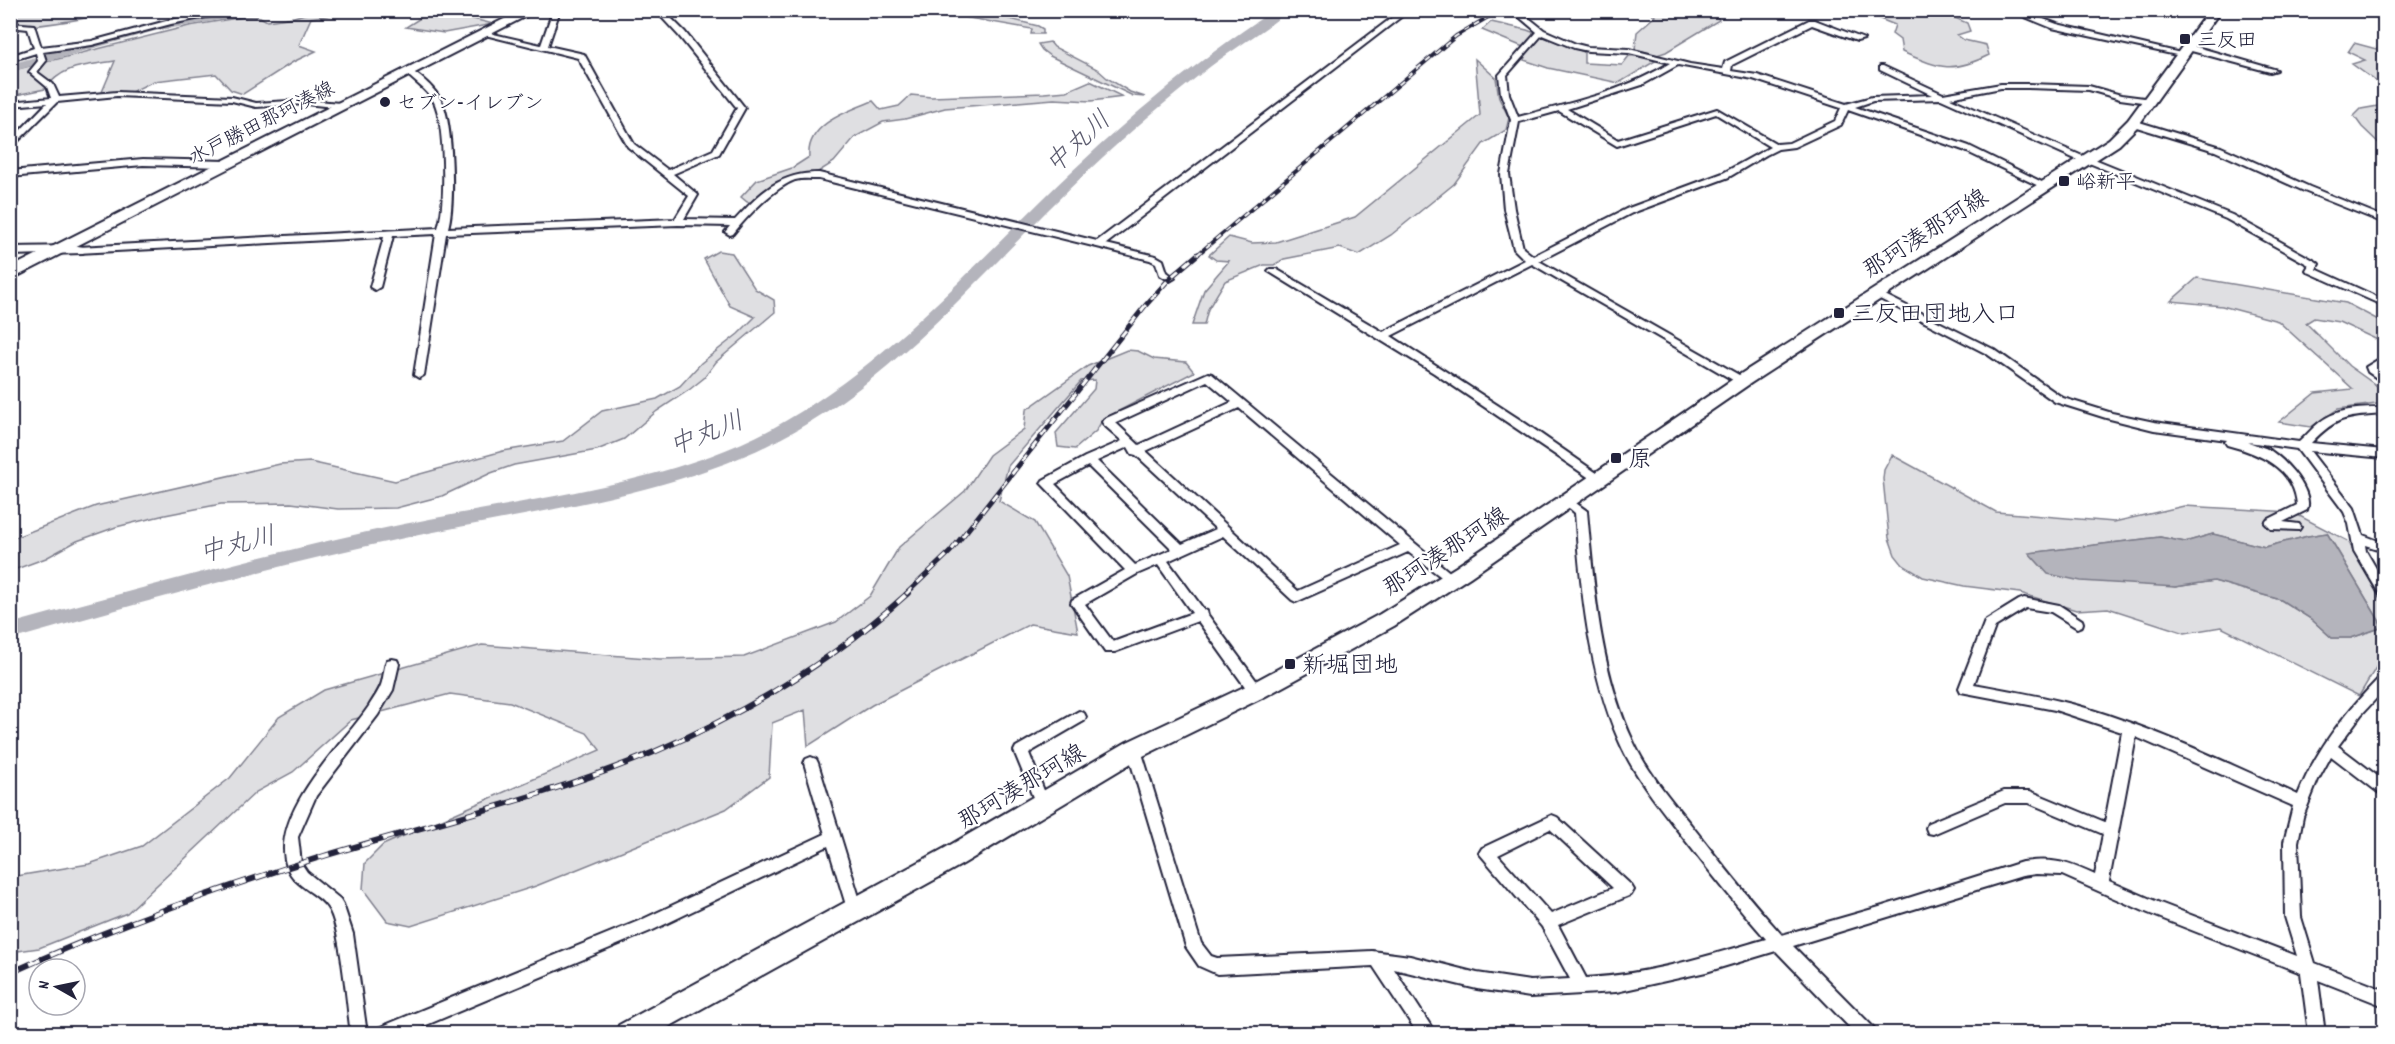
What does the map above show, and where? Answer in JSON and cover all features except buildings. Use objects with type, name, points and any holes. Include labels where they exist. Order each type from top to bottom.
[{"type":"main road","name":"水戸勝田那珂湊線","points":[[10,275],[532,10]]},
{"type":"main road","name":"那珂湊那珂線","points":[[629,1034],[954,856],[1042,802],[1134,750],[1256,691],[1387,621],[1742,381],[2114,142],[2133,123],[2215,10]]},
{"type":"street","points":[[10,59],[40,56],[170,22],[238,10]]},
{"type":"street","points":[[544,47],[557,10]]},
{"type":"street","points":[[658,10],[682,34],[741,108],[716,152],[668,173]]},
{"type":"street","points":[[1098,245],[1407,10]]},
{"type":"street","points":[[1514,10],[1541,32],[1588,49],[1629,51],[1676,63],[1754,77],[1966,148],[2046,186]]},
{"type":"street","points":[[2011,10],[2055,26],[2273,70]]},
{"type":"street","points":[[1727,71],[1728,64],[1812,22],[1860,39]]},
{"type":"street","points":[[10,25],[31,27],[40,56],[33,72],[47,82],[54,92],[55,99]]},
{"type":"street","points":[[1541,32],[1503,75],[1505,94],[1515,120],[1505,174],[1509,209],[1519,249],[1531,260],[1742,381]]},
{"type":"street","points":[[485,34],[581,56],[631,145],[694,195],[678,222]]},
{"type":"street","points":[[1515,120],[1658,76],[1676,63]]},
{"type":"street","points":[[1883,68],[1941,97],[2229,217],[2314,264],[2311,270],[2318,274],[2385,303]]},
{"type":"street","points":[[409,72],[440,104],[447,208],[419,375]]},
{"type":"street","points":[[1385,335],[1629,211],[1726,175],[1756,156],[1776,147],[1791,145],[1838,123],[1846,107],[1872,99],[1941,97],[2001,86],[2049,86],[2088,88],[2120,97],[2149,101]]},
{"type":"street","points":[[10,104],[117,94],[232,99],[256,105],[321,102],[337,105],[337,108]]},
{"type":"street","points":[[10,147],[55,99]]},
{"type":"street","points":[[1560,108],[1617,144],[1717,111],[1776,147]]},
{"type":"street","points":[[2133,123],[2218,149],[2280,178],[2385,220]]},
{"type":"street","points":[[10,174],[143,162],[226,164]]},
{"type":"street","points":[[730,232],[737,223],[789,179],[819,176],[1160,262],[1163,273],[1170,278]]},
{"type":"street","points":[[10,251],[78,250],[444,231],[678,222],[737,223]]},
{"type":"street","points":[[375,287],[389,234]]},
{"type":"street","points":[[1273,271],[1385,335],[1484,399],[1598,478]]},
{"type":"street","points":[[1877,294],[1990,352],[2059,400],[2110,416],[2154,426],[2301,446],[2385,454]]},
{"type":"street","points":[[2385,359],[2371,367],[2385,380]]},
{"type":"street","points":[[1409,546],[1296,597],[1132,447],[1108,422],[1208,376],[1409,546],[1452,579]]},
{"type":"street","points":[[1133,572],[1047,483],[1089,460],[1132,447],[1240,403]]},
{"type":"street","points":[[2301,446],[2336,417],[2385,411]]},
{"type":"street","points":[[2176,428],[2190,434],[2244,445],[2268,454],[2295,484],[2304,503],[2303,507],[2271,523],[2275,526],[2295,527]]},
{"type":"street","points":[[2301,446],[2350,512],[2360,551],[2385,592]]},
{"type":"street","points":[[1089,460],[1181,550]]},
{"type":"street","points":[[1566,500],[1581,511],[1585,573],[1597,647],[1607,686],[1627,742],[1662,799],[1714,866],[1810,978],[1868,1034]]},
{"type":"street","points":[[1202,614],[1110,648],[1077,603],[1133,572],[1223,531]]},
{"type":"street","points":[[2358,538],[2385,547]]},
{"type":"street","points":[[1160,559],[1256,691]]},
{"type":"street","points":[[2077,623],[2054,608],[2024,603],[1990,624],[1966,688],[2055,705],[2130,729],[2160,740],[2301,803]]},
{"type":"street","points":[[359,1034],[345,934],[335,904],[302,877],[294,865],[291,837],[310,793],[373,711],[388,686],[392,664]]},
{"type":"street","points":[[2317,1034],[2308,968],[2293,917],[2291,842],[2301,803],[2329,747],[2356,711],[2385,682]]},
{"type":"street","points":[[1042,802],[1021,751],[1079,717]]},
{"type":"street","points":[[2101,885],[2130,729]]},
{"type":"street","points":[[2329,747],[2385,789]]},
{"type":"street","points":[[1134,750],[1194,947],[1205,961],[1217,966],[1353,958],[1378,959],[1410,964],[1477,981],[1530,989],[1616,984],[1706,964],[1883,913],[2022,869],[2036,867],[2063,868],[2154,908],[2385,998]]},
{"type":"street","points":[[811,764],[855,910]]},
{"type":"street","points":[[1933,828],[2004,797],[2030,797],[2111,831]]},
{"type":"street","points":[[1548,922],[1626,890],[1552,821],[1487,853],[1548,922],[1582,986]]},
{"type":"street","points":[[384,1034],[647,925],[833,837]]},
{"type":"street","points":[[1378,959],[1428,1034]]},
{"type":"shaded area","points":[[11,11],[114,11],[63,22],[11,28]]},
{"type":"shaded area","points":[[315,11],[360,11],[311,18],[299,45],[316,51],[293,62],[243,94],[231,90],[216,74],[154,81],[129,93],[102,92],[115,61],[76,67],[60,75],[45,89],[11,96],[10,71],[189,26],[249,16],[260,17],[267,21]]},
{"type":"shaded area","points":[[395,11],[451,11],[450,13],[493,24],[444,33],[406,27],[422,17]]},
{"type":"shaded area","points":[[929,11],[978,11],[1038,26],[1043,29],[1043,34],[1031,34],[1032,29]]},
{"type":"shaded area","points":[[1649,11],[1714,11],[1719,20],[1666,52],[1657,55],[1635,49],[1637,32],[1655,16]]},
{"type":"shaded area","points":[[1860,11],[1939,11],[1967,23],[1970,31],[1957,35],[1964,40],[1986,45],[1989,55],[1955,67],[1926,62],[1902,52],[1900,40],[1892,34],[1895,25]]},
{"type":"shaded area","points":[[1491,22],[1527,30],[1584,52],[1584,63],[1622,65],[1629,56],[1642,55],[1657,60],[1619,83],[1548,68],[1524,60],[1528,49],[1482,30]]},
{"type":"shaded area","points":[[1050,42],[1054,47],[1097,69],[1130,92],[1145,97],[1133,96],[1050,56],[1038,44]]},
{"type":"shaded area","points":[[2354,43],[2384,51],[2384,87],[2352,64],[2365,60],[2348,52]]},
{"type":"shaded area","points":[[1475,59],[1496,78],[1499,98],[1509,118],[1506,130],[1483,144],[1454,184],[1391,235],[1359,255],[1340,248],[1284,259],[1274,265],[1264,265],[1225,281],[1208,309],[1204,325],[1192,325],[1204,290],[1229,261],[1216,260],[1209,255],[1229,237],[1252,243],[1276,242],[1355,217],[1480,115]]},
{"type":"shaded area","points":[[1090,81],[1123,97],[1091,101],[1054,99],[945,108],[905,119],[883,122],[855,137],[834,162],[818,172],[786,178],[757,202],[747,202],[741,197],[757,180],[792,168],[809,157],[814,136],[821,127],[841,114],[873,101],[881,110],[899,106],[911,95],[931,97],[1044,93],[1067,91]]},
{"type":"shaded area","points":[[2384,105],[2384,148],[2354,116],[2361,109]]},
{"type":"shaded area","points":[[718,251],[732,253],[755,289],[774,300],[775,312],[716,362],[704,378],[657,411],[624,439],[597,450],[514,465],[442,496],[396,508],[338,509],[291,503],[221,504],[165,515],[116,527],[77,541],[46,558],[11,571],[11,539],[96,506],[280,464],[310,462],[395,481],[503,451],[563,441],[602,411],[657,399],[680,386],[701,363],[738,334],[755,317],[730,306],[704,259]]},
{"type":"shaded area","points":[[2197,278],[2346,303],[2384,323],[2384,343],[2339,322],[2314,318],[2306,323],[2349,366],[2384,391],[2384,403],[2338,409],[2311,427],[2279,422],[2315,393],[2353,389],[2278,321],[2222,306],[2171,301]]},
{"type":"shaded area","points":[[1127,350],[1138,351],[1154,359],[1186,362],[1194,372],[1103,419],[1096,431],[1075,449],[1058,447],[1056,433],[1094,389],[1095,380],[1081,381],[1008,466],[999,501],[1035,522],[1067,576],[1078,632],[1030,624],[872,705],[808,746],[805,710],[772,723],[769,777],[726,809],[536,886],[411,926],[387,921],[363,889],[365,863],[383,845],[600,750],[587,733],[510,702],[450,694],[351,720],[293,772],[256,792],[127,913],[39,948],[11,952],[11,877],[89,864],[142,846],[230,778],[279,717],[324,690],[482,645],[660,659],[744,657],[836,622],[870,596],[899,547],[965,491],[989,455],[1024,429],[1026,410],[1088,366]]},
{"type":"shaded area","points":[[1892,455],[1996,512],[2114,522],[2184,506],[2292,512],[2348,541],[2384,606],[2384,654],[2359,696],[2221,627],[2185,633],[2108,608],[2076,610],[2020,593],[1964,586],[1923,577],[1903,565],[1895,555],[1889,538],[1884,470]],"holes":[[[2327,533],[2383,627],[2351,638],[2332,638],[2311,619],[2281,600],[2214,581],[2175,587],[2030,553],[2160,537],[2185,542],[2213,534],[2265,547]]]},
{"type":"shaded area","points":[[2327,533],[2383,627],[2351,638],[2332,638],[2311,619],[2281,600],[2214,581],[2175,587],[2081,581],[2048,574],[2029,553],[2160,537],[2185,542],[2213,534],[2265,547]]},
{"type":"waterway","points":[[10,68],[154,28],[255,10]]},
{"type":"waterway","name":"中丸川","points":[[10,632],[291,556],[645,481],[696,467],[769,438],[833,399],[872,370],[944,305],[1082,169],[1129,127],[1231,45],[1283,10]]},
{"type":"railway","points":[[1197,255],[1456,36],[1500,10]]},
{"type":"railway","points":[[906,594],[950,552],[1145,306],[1170,278],[1198,254]]},
{"type":"railway","points":[[10,973],[126,924],[244,882],[324,856],[533,796],[654,752],[722,720],[788,683],[850,641],[908,593]]},
{"type":"place","name":"三反田","points":[[2185,39]]},
{"type":"place","name":"セブン-イレブン","points":[[385,102]]},
{"type":"place","name":"峪新平","points":[[2064,181]]},
{"type":"place","name":"三反田団地入口","points":[[1839,313]]},
{"type":"place","name":"原","points":[[1616,458]]},
{"type":"place","name":"新堀団地","points":[[1290,664]]}]
